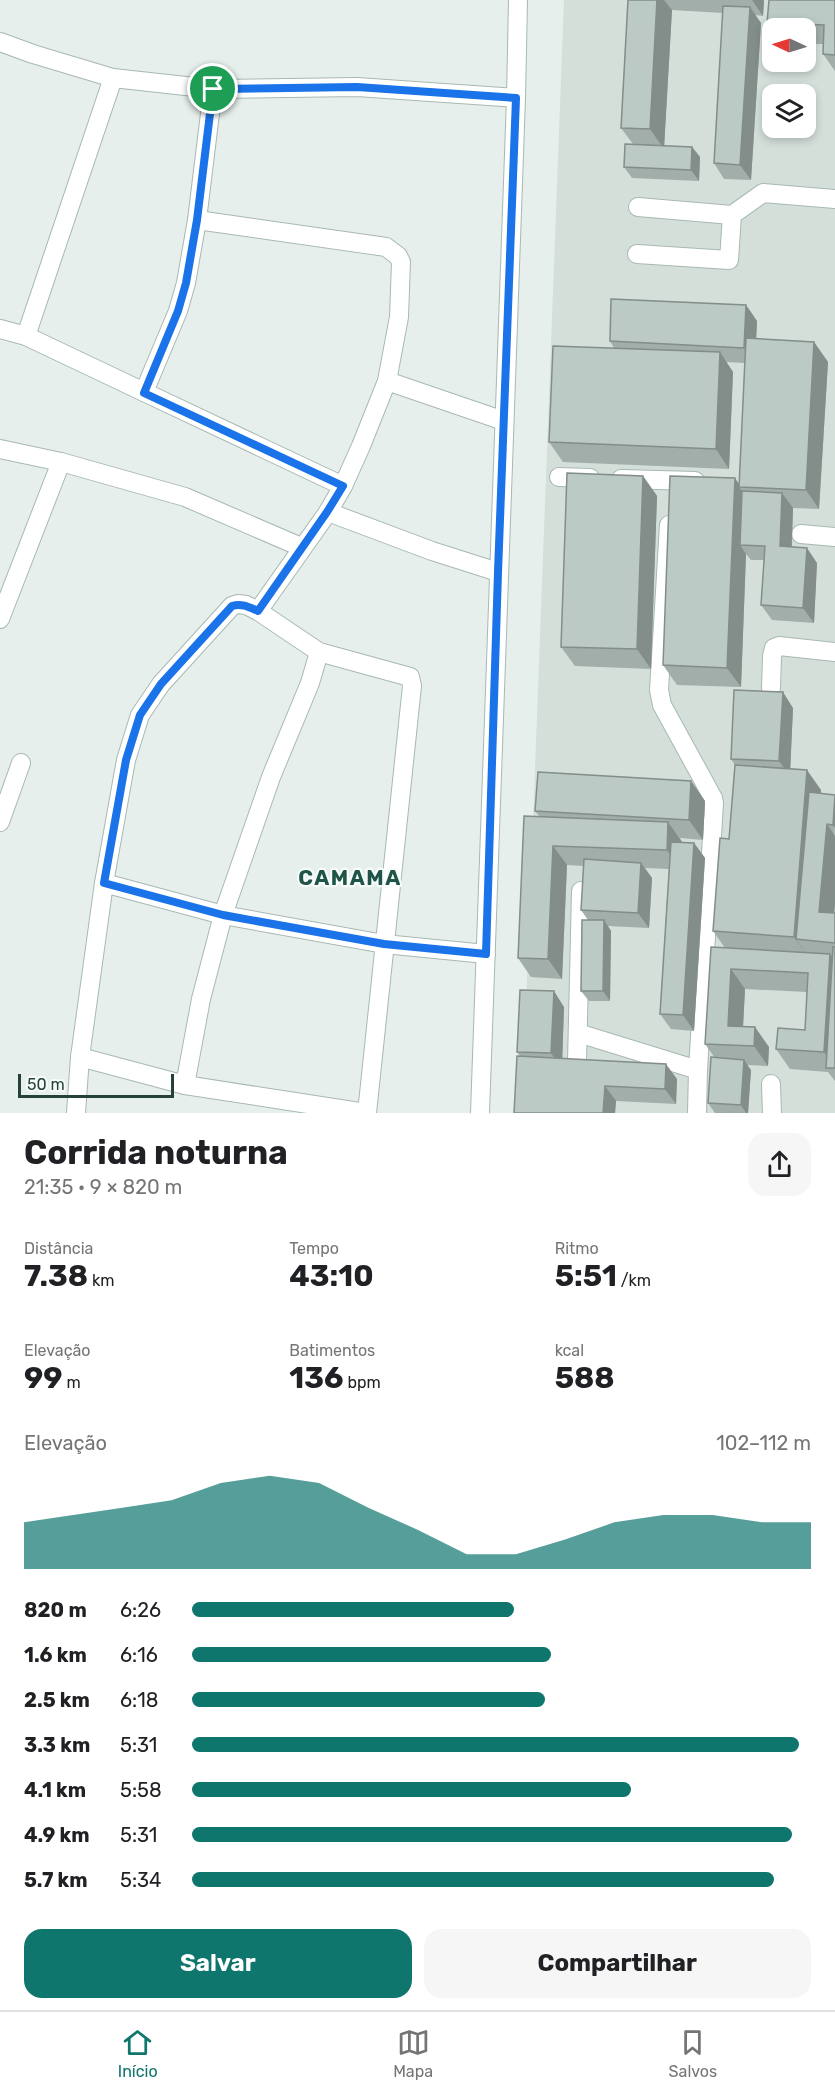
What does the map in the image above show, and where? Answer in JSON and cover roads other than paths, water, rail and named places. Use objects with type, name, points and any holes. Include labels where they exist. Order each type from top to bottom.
[{"type":"street","points":[[480,1113],[518,0]]},
{"type":"street","points":[[0,42],[113,78],[213,89],[357,87],[516,98]]},
{"type":"street","points":[[26,336],[113,78]]},
{"type":"street","points":[[144,393],[178,311],[186,283],[197,220],[213,89]]},
{"type":"street","points":[[638,207],[732,215],[763,193],[835,199]]},
{"type":"street","points":[[637,254],[729,260],[732,215]]},
{"type":"street","points":[[197,220],[386,248],[393,251],[401,262],[399,317],[387,381],[343,486],[258,611]]},
{"type":"street","points":[[0,329],[26,336],[343,486]]},
{"type":"street","points":[[387,381],[504,421]]},
{"type":"street","points":[[0,449],[61,462],[185,497],[302,547]]},
{"type":"street","points":[[0,619],[61,462]]},
{"type":"street","points":[[559,477],[671,492],[708,482]]},
{"type":"street","points":[[671,492],[659,690],[662,705],[714,803],[697,1113]]},
{"type":"street","points":[[327,512],[432,551],[498,572]]},
{"type":"street","points":[[801,534],[835,537]]},
{"type":"street","points":[[76,1113],[80,1057],[104,883],[126,760],[140,715],[161,684],[232,606],[238,604],[258,611],[319,652],[410,677],[412,686],[367,1113],[185,1086],[80,1057]]},
{"type":"street","points":[[771,688],[774,648],[779,646],[835,652]]},
{"type":"street","points":[[185,1086],[201,999],[223,915],[272,777],[310,683],[319,652]]},
{"type":"street","points":[[0,822],[21,763]]},
{"type":"street","points":[[104,883],[223,915],[384,944],[486,954]]},
{"type":"street","points":[[577,1062],[580,891]]},
{"type":"street","points":[[578,1032],[698,1070]]},
{"type":"street","points":[[771,1084],[772,1113]]},
{"type":"district","name":"CAMAMA","points":[[350,877]]}]
